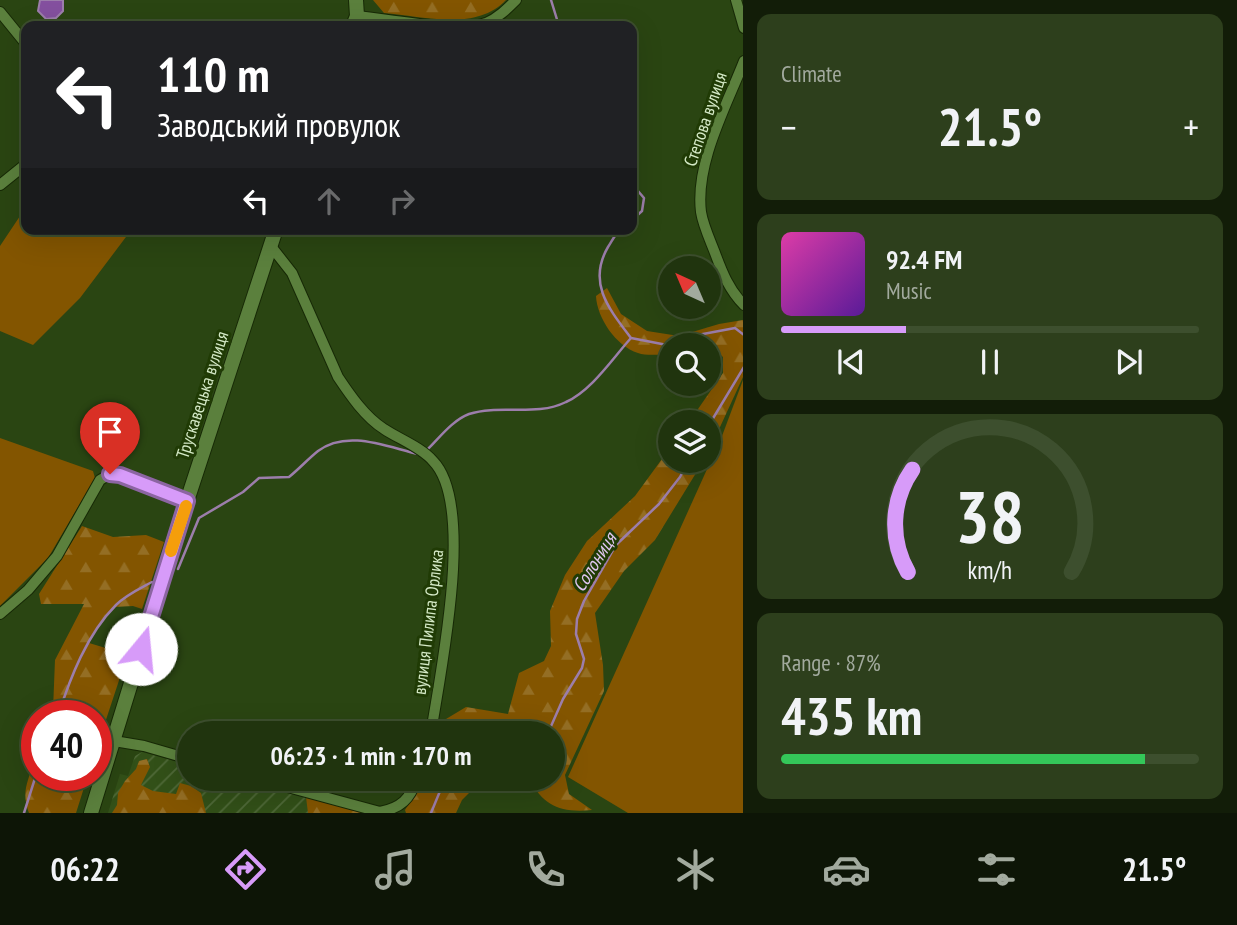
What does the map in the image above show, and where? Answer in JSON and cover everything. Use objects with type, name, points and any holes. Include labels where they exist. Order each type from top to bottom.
[{"type":"street","points":[[355,21],[356,0]]},
{"type":"street","points":[[487,21],[497,17],[516,0]]},
{"type":"street","points":[[736,0],[743,24]]},
{"type":"street","points":[[0,12],[21,38]]},
{"type":"street","name":"Степова вулиця","points":[[743,64],[704,164],[700,194],[701,215],[712,247],[726,281],[743,304]]},
{"type":"street","points":[[0,185],[21,168]]},
{"type":"street","name":"Трускавецька вулиця","points":[[91,813],[187,501],[274,235]]},
{"type":"street","name":"вулиця Пилипа Орлика","points":[[270,245],[292,273],[338,377],[347,391],[380,427],[433,460],[448,482],[455,554],[433,721]]},
{"type":"street","points":[[0,614],[28,590],[57,556],[100,480],[110,474],[120,475],[187,501]]},
{"type":"street","points":[[114,741],[177,756]]},
{"type":"street","points":[[302,791],[380,812],[404,804],[413,791]]},
{"type":"shaded area","points":[[40,0],[63,0],[63,11],[56,18],[46,19],[38,11]]},
{"type":"shaded area","points":[[142,752],[177,762],[177,791],[284,791],[364,813],[108,813],[120,774],[128,776],[135,756]]},
{"type":"green space","points":[[373,0],[506,0],[494,10],[480,16],[448,20],[384,13]]},
{"type":"green space","points":[[21,214],[21,235],[127,235],[80,298],[33,345],[0,331],[0,246]]},
{"type":"green space","points":[[607,288],[621,314],[647,331],[660,333],[658,355],[641,354],[615,338],[604,322],[596,296]]},
{"type":"green space","points":[[743,320],[743,377],[721,425],[721,410],[697,410],[707,396],[721,396],[721,333],[689,333]]},
{"type":"green space","points":[[743,380],[743,813],[628,813],[568,777],[705,473],[721,473],[722,436]]},
{"type":"green space","points":[[0,438],[93,471],[95,478],[48,558],[0,606]]},
{"type":"green space","points":[[658,464],[658,473],[696,473],[655,540],[624,571],[595,613],[604,691],[565,775],[565,721],[443,721],[466,707],[508,714],[519,673],[544,661],[551,646],[550,611],[565,575],[587,541],[635,496]]},
{"type":"green space","points":[[82,526],[113,537],[146,535],[164,542],[142,609],[133,606],[114,607],[89,643],[119,652],[124,638],[132,641],[112,702],[53,700],[55,660],[84,604],[41,604],[39,594]]},
{"type":"green space","points":[[147,759],[150,767],[141,785],[153,791],[176,794],[177,791],[198,791],[206,813],[112,813],[117,805],[118,793],[139,761]]},
{"type":"green space","points":[[565,775],[569,794],[592,810],[562,809],[537,791],[565,791]]},
{"type":"green space","points":[[26,791],[83,791],[76,813],[29,813]]},
{"type":"green space","points":[[417,791],[471,791],[462,800],[456,813],[406,813],[405,810]]},
{"type":"green space","points":[[306,797],[364,813],[308,813]]},
{"type":"waterway","name":"Солониця","points":[[551,0],[557,21]]},
{"type":"waterway","name":"Солониця","points":[[637,190],[644,198],[642,211],[637,216]]},
{"type":"waterway","name":"Солониця","points":[[615,235],[602,260],[600,284],[615,317],[631,338],[667,345],[680,344],[703,334],[735,328],[743,334]]},
{"type":"waterway","points":[[428,449],[452,425],[469,414],[493,410],[543,409],[566,402],[593,382],[631,338]]},
{"type":"waterway","name":"Солониця","points":[[718,410],[743,369]]},
{"type":"waterway","points":[[178,569],[199,518],[243,492],[259,478],[289,477],[318,451],[342,441],[380,444],[418,454]]},
{"type":"waterway","name":"Солониця","points":[[553,721],[582,668],[584,659],[576,634],[577,619],[584,601],[616,545],[659,504],[682,473]]},
{"type":"waterway","points":[[64,700],[74,672],[96,629],[120,601],[152,582]]},
{"type":"waterway","points":[[24,813],[31,791]]},
{"type":"waterway","name":"Солониця","points":[[431,813],[440,791]]},
{"type":"slow traffic","points":[[171,551],[186,506]]},
{"type":"route","points":[[110,474],[120,475],[187,501],[141,649]]}]
